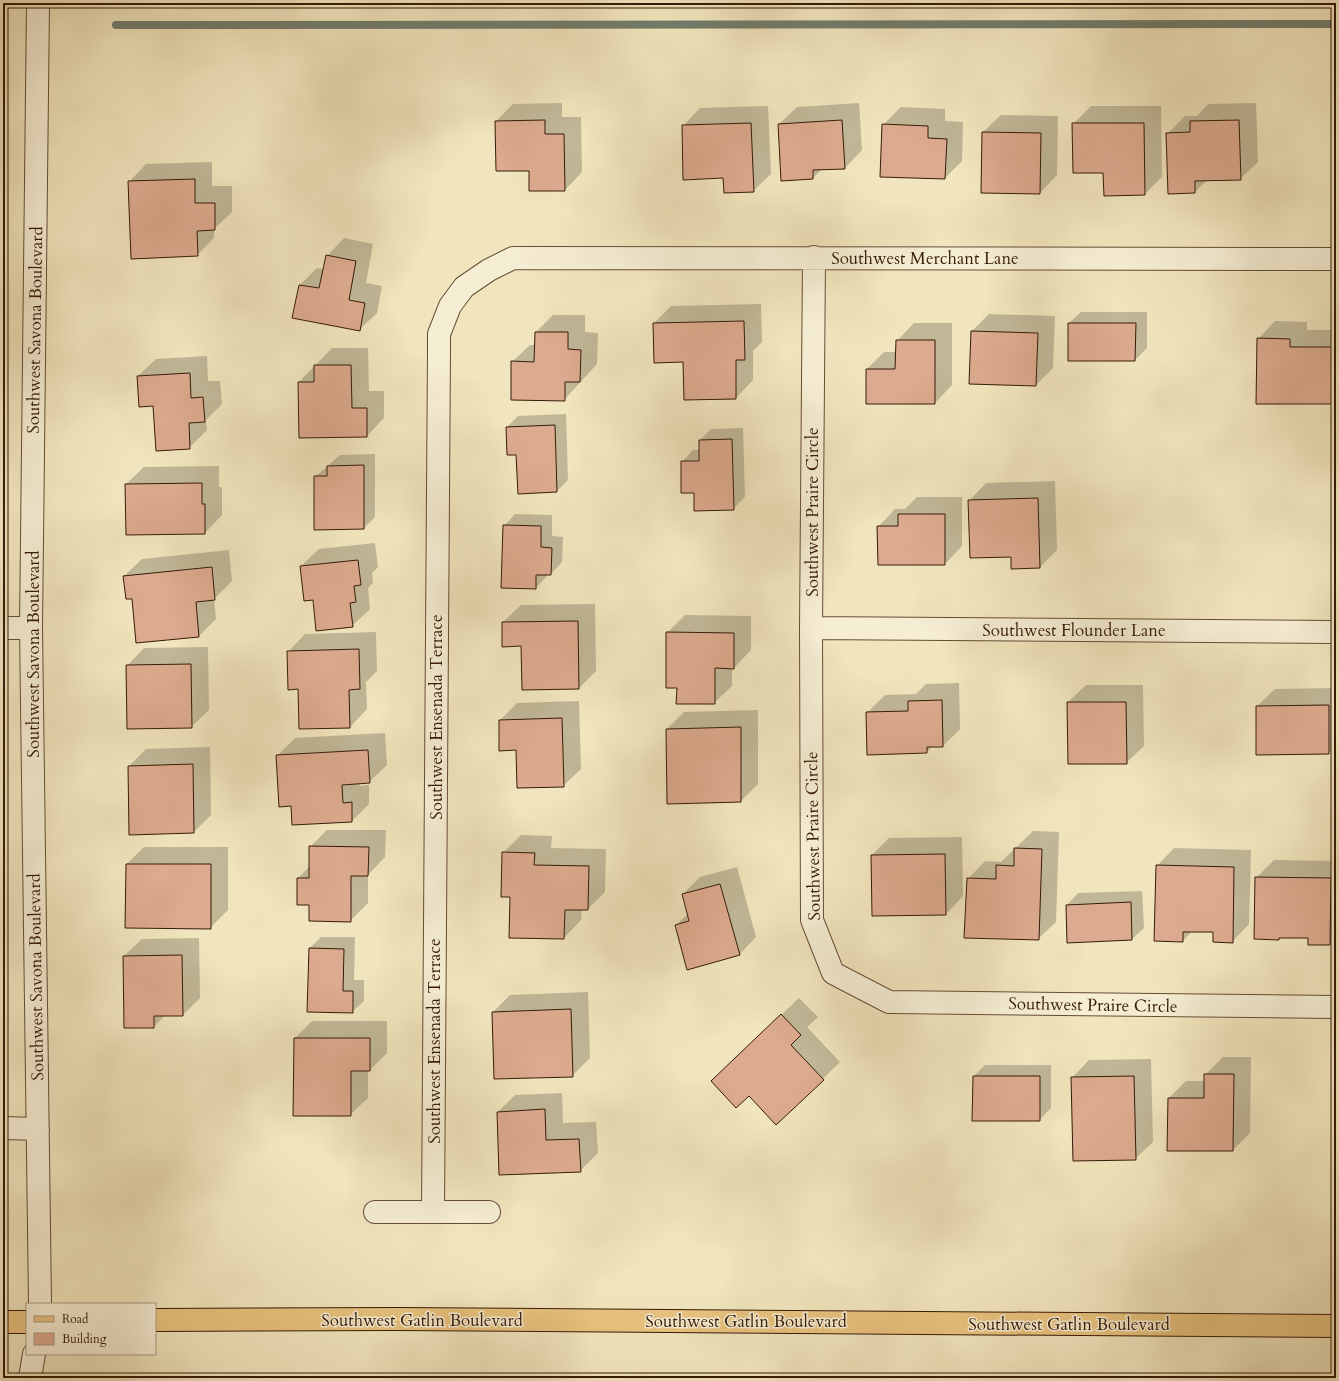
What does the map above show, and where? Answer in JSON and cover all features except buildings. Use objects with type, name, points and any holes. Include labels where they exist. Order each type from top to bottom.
[{"type":"main road","name":"Southwest Gatlin Boulevard","points":[[156,1320],[396,1319],[1336,1326]]},
{"type":"main road","points":[[3,1322],[26,1322]]},
{"type":"street","name":"Southwest Savona Boulevard","points":[[38,3],[31,628],[40,1303]]},
{"type":"street","name":"Southwest Merchant Lane","points":[[513,258],[814,257],[1336,259]]},
{"type":"street","name":"Southwest Praire Circle","points":[[814,257],[811,628],[812,920],[833,973],[889,1002],[1336,1007]]},
{"type":"street","name":"Southwest Ensenada Terrace","points":[[433,1211],[439,334],[450,306],[464,287],[489,270],[513,258]]},
{"type":"street","points":[[3,628],[31,628]]},
{"type":"street","name":"Southwest Flounder Lane","points":[[811,628],[1336,632]]},
{"type":"street","points":[[3,1128],[38,1129]]},
{"type":"street","points":[[375,1212],[490,1212]]},
{"type":"street","points":[[30,1378],[34,1355]]},
{"type":"waterway","points":[[116,25],[1336,24]]}]
